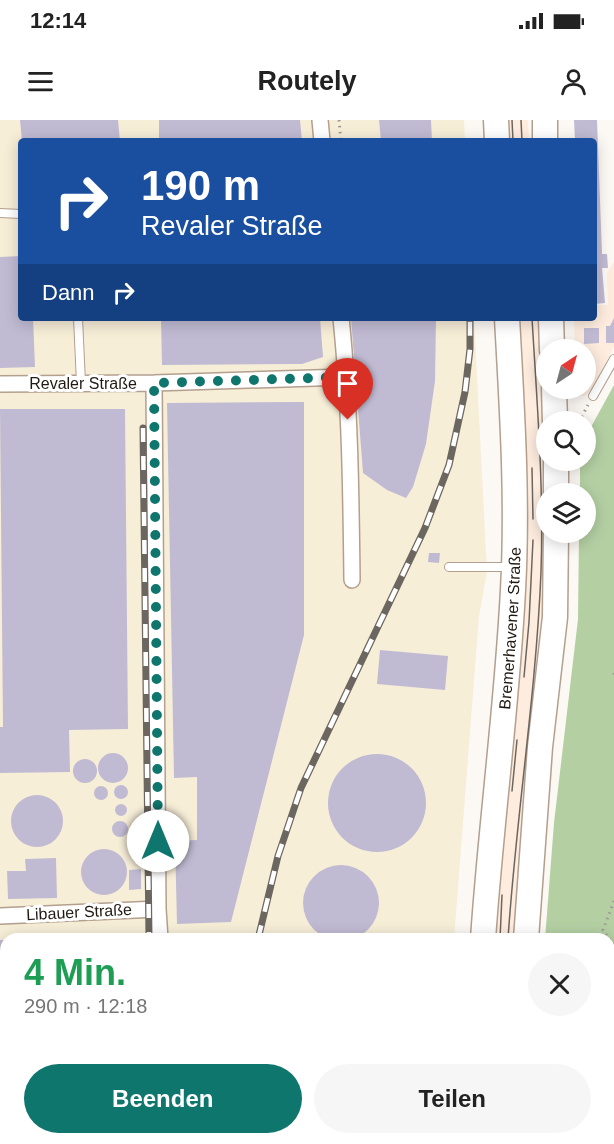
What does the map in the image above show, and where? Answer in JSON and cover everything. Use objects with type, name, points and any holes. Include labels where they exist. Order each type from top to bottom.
[{"type":"main road","points":[[496,120],[497,138]]},
{"type":"main road","points":[[544,120],[545,138]]},
{"type":"main road","name":"Bremerhavener Straße","points":[[483,933],[508,667],[514,566],[513,441],[507,321]]},
{"type":"main road","points":[[551,321],[552,339]]},
{"type":"main road","points":[[525,933],[539,759],[555,617],[556,543]]},
{"type":"street","points":[[320,120],[322,138]]},
{"type":"street","points":[[340,321],[346,377],[351,484],[352,580]]},
{"type":"street","name":"Revaler Straße","points":[[0,384],[154,383],[346,377]]},
{"type":"street","points":[[154,383],[160,933]]},
{"type":"street","name":"Libauer Straße","points":[[0,916],[158,909]]},
{"type":"lane","points":[[0,213],[18,214]]},
{"type":"lane","points":[[78,321],[81,383]]},
{"type":"lane","points":[[596,391],[614,359]]},
{"type":"lane","points":[[449,567],[514,566]]},
{"type":"path","points":[[339,120],[341,138]]},
{"type":"path","points":[[605,933],[603,930],[614,902]]},
{"type":"shaded area","points":[[0,120],[464,120],[465,138],[18,138],[18,321],[474,321],[487,572],[479,616],[454,933],[0,933]]},
{"type":"shaded area","points":[[505,120],[528,120],[529,138],[506,138]]},
{"type":"shaded area","points":[[614,261],[614,347],[596,381],[596,339],[575,339],[574,321],[597,321],[597,305],[608,305],[607,273]]},
{"type":"shaded area","points":[[516,321],[538,321],[541,339],[536,339],[536,399],[544,399],[544,411],[536,411],[536,471],[546,471],[546,483],[536,483],[536,543],[547,543],[548,587],[517,933],[491,933]]},
{"type":"green space","points":[[614,385],[614,933],[545,933],[554,823],[578,619],[579,543],[596,543],[596,483],[580,483],[580,471],[596,471],[596,418]]},
{"type":"building","points":[[20,120],[118,120],[120,138],[22,138]]},
{"type":"building","points":[[159,120],[300,120],[302,138],[159,138]]},
{"type":"building","points":[[379,120],[431,120],[432,138],[381,138]]},
{"type":"building","points":[[574,120],[597,120],[602,254],[607,254],[608,268],[602,268],[605,303],[597,304],[597,138],[575,138]]},
{"type":"building","points":[[18,256],[18,321],[33,321],[35,367],[0,368],[0,257]]},
{"type":"building","points":[[614,318],[614,343],[606,343],[606,326],[610,326]]},
{"type":"building","points":[[161,321],[320,321],[323,357],[302,364],[162,365]]},
{"type":"building","points":[[351,321],[436,321],[435,381],[426,444],[413,487],[406,498],[387,490],[363,473]]},
{"type":"building","points":[[584,328],[599,328],[599,343],[596,343],[596,339],[584,339]]},
{"type":"building","points":[[304,402],[304,635],[231,922],[177,924],[175,841],[197,840],[197,777],[174,778],[167,403]]},
{"type":"building","points":[[0,409],[125,409],[128,729],[69,730],[70,772],[0,773],[0,727],[3,727]]},
{"type":"building","points":[[429,553],[440,553],[439,563],[428,562]]},
{"type":"building","points":[[380,650],[448,656],[445,690],[377,684]]},
{"type":"building","points":[[113,753],[124,757],[128,768],[124,779],[113,783],[102,779],[98,768],[102,757]]},
{"type":"building","points":[[377,754],[396,758],[411,769],[422,784],[426,803],[422,822],[411,837],[396,848],[377,852],[358,848],[343,837],[332,822],[328,803],[332,784],[343,769],[358,758]]},
{"type":"building","points":[[85,759],[93,763],[97,771],[93,779],[85,783],[77,779],[73,771],[77,763]]},
{"type":"building","points":[[121,785],[126,787],[128,792],[126,797],[121,799],[116,797],[114,792],[116,787]]},
{"type":"building","points":[[101,786],[106,788],[108,793],[106,798],[101,800],[96,798],[94,793],[96,788]]},
{"type":"building","points":[[32,795],[42,795],[56,802],[63,821],[56,840],[42,847],[32,847],[22,843],[15,836],[11,826],[11,816],[15,806],[22,799]]},
{"type":"building","points":[[123,804],[127,810],[123,816],[119,816],[115,808]]},
{"type":"building","points":[[117,821],[123,821],[128,829],[126,835],[117,837],[112,832],[112,826]]},
{"type":"building","points":[[104,849],[120,856],[127,872],[120,888],[104,895],[88,888],[81,872],[88,856]]},
{"type":"building","points":[[56,858],[57,898],[8,899],[7,871],[26,871],[25,859]]},
{"type":"building","points":[[341,865],[355,868],[368,876],[378,896],[376,917],[364,933],[318,933],[306,917],[303,903],[306,889],[314,876],[327,868]]},
{"type":"building","points":[[141,869],[141,889],[129,890],[129,870]]},
{"type":"tram line","points":[[512,120],[513,138]]},
{"type":"tram line","points":[[521,120],[522,138]]},
{"type":"tram line","points":[[509,933],[535,664],[541,572],[541,477],[532,321]]},
{"type":"tram line","points":[[532,468],[533,519]]},
{"type":"tram line","points":[[524,677],[533,540]]},
{"type":"tram line","points":[[512,791],[517,740]]},
{"type":"tram line","points":[[500,933],[502,895]]},
{"type":"railway","points":[[259,933],[278,856],[301,788],[425,528],[449,465],[465,392],[470,349],[470,321]]},
{"type":"railway","points":[[143,428],[149,933]]},
{"type":"route","points":[[158,841],[154,383],[346,377],[348,420]]}]
